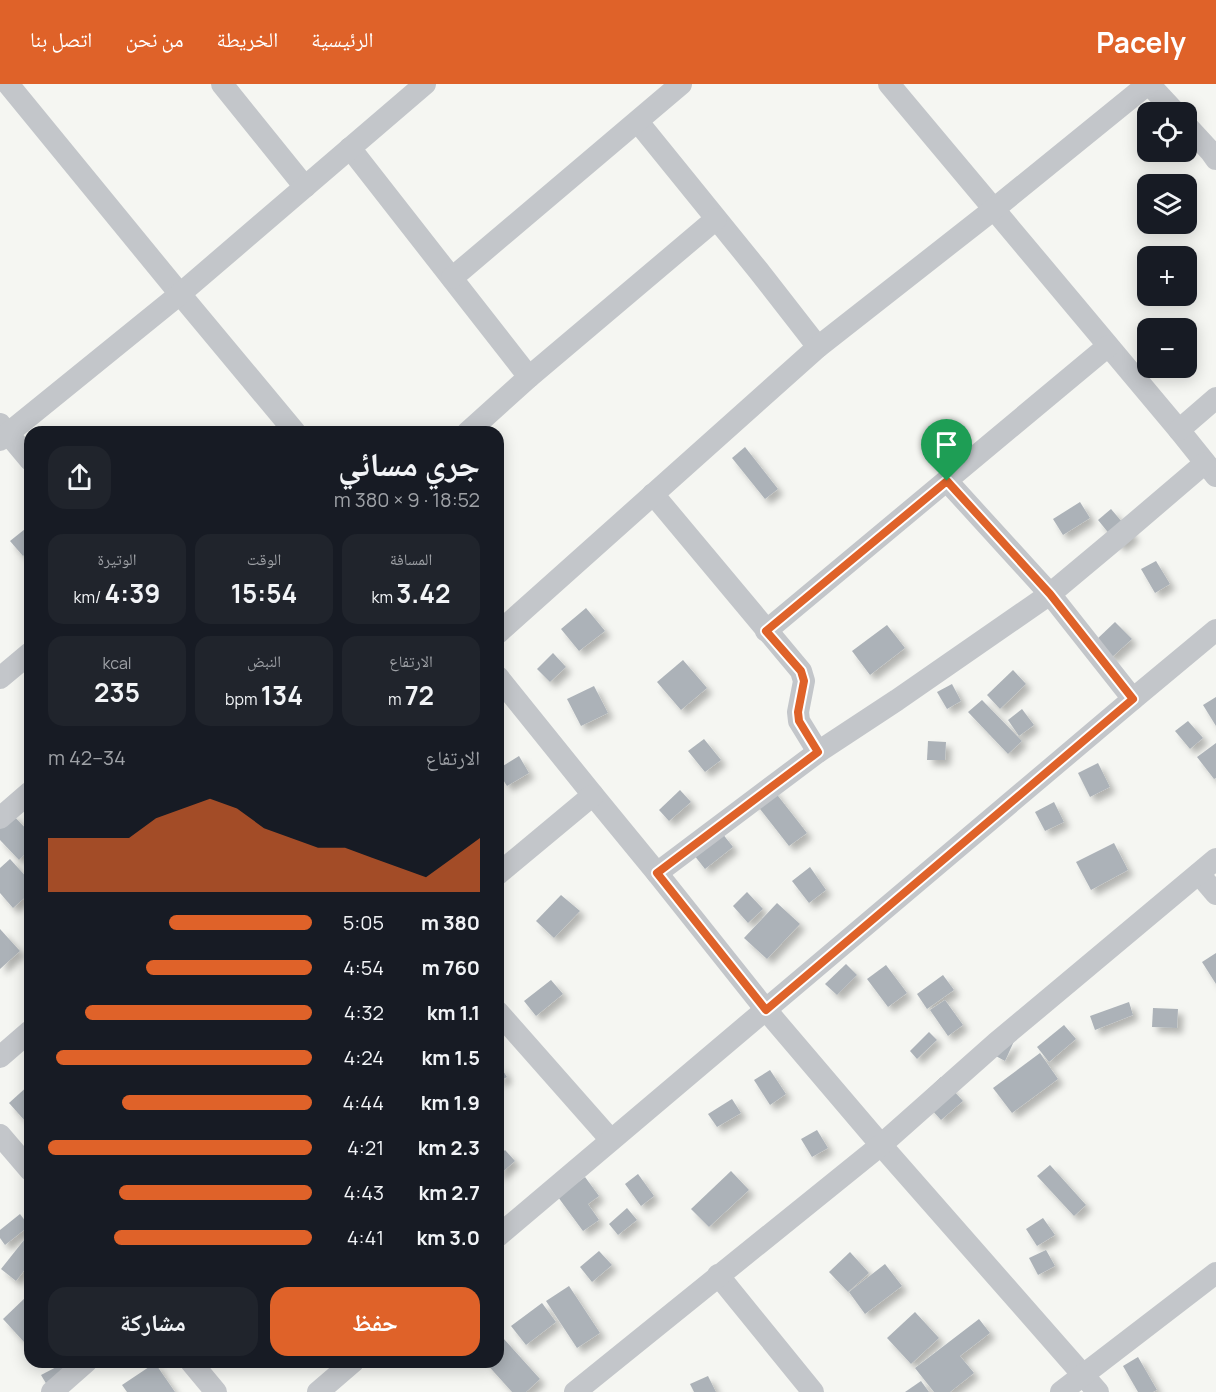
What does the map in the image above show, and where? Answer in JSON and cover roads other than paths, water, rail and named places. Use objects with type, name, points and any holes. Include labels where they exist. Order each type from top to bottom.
[{"type":"street","points":[[8,84],[288,426]]},
{"type":"street","points":[[222,84],[305,187]]},
{"type":"street","points":[[24,454],[3,433],[180,294],[425,84]]},
{"type":"street","points":[[452,278],[681,84]]},
{"type":"street","points":[[657,873],[818,752],[1050,594],[1123,533],[1210,469],[889,84]]},
{"type":"street","points":[[504,628],[818,347],[1149,84],[1166,102]]},
{"type":"street","points":[[638,122],[818,347]]},
{"type":"street","points":[[1197,137],[1216,159]]},
{"type":"street","points":[[350,148],[529,377]]},
{"type":"street","points":[[475,426],[529,377],[716,219]]},
{"type":"street","points":[[766,631],[1108,346]]},
{"type":"street","points":[[1179,430],[1216,398]]},
{"type":"street","points":[[947,481],[1050,594],[1133,699]]},
{"type":"street","points":[[653,494],[801,671],[804,681],[798,712],[799,721],[818,752]]},
{"type":"street","points":[[504,1231],[1216,630]]},
{"type":"street","points":[[0,678],[24,658]]},
{"type":"street","points":[[504,684],[766,1010],[1098,1392]]},
{"type":"street","points":[[504,869],[593,795]]},
{"type":"street","points":[[3,808],[24,796]]},
{"type":"street","points":[[575,1392],[881,1145],[996,1043],[1208,867],[1216,894]]},
{"type":"street","points":[[504,1019],[611,1140]]},
{"type":"street","points":[[0,1057],[24,1036]]},
{"type":"street","points":[[0,1134],[24,1163]]},
{"type":"street","points":[[1061,1392],[1216,1272]]},
{"type":"street","points":[[718,1275],[813,1392]]},
{"type":"street","points":[[52,1392],[79,1368]]},
{"type":"street","points":[[196,1368],[216,1392]]},
{"type":"street","points":[[318,1392],[346,1368]]}]
